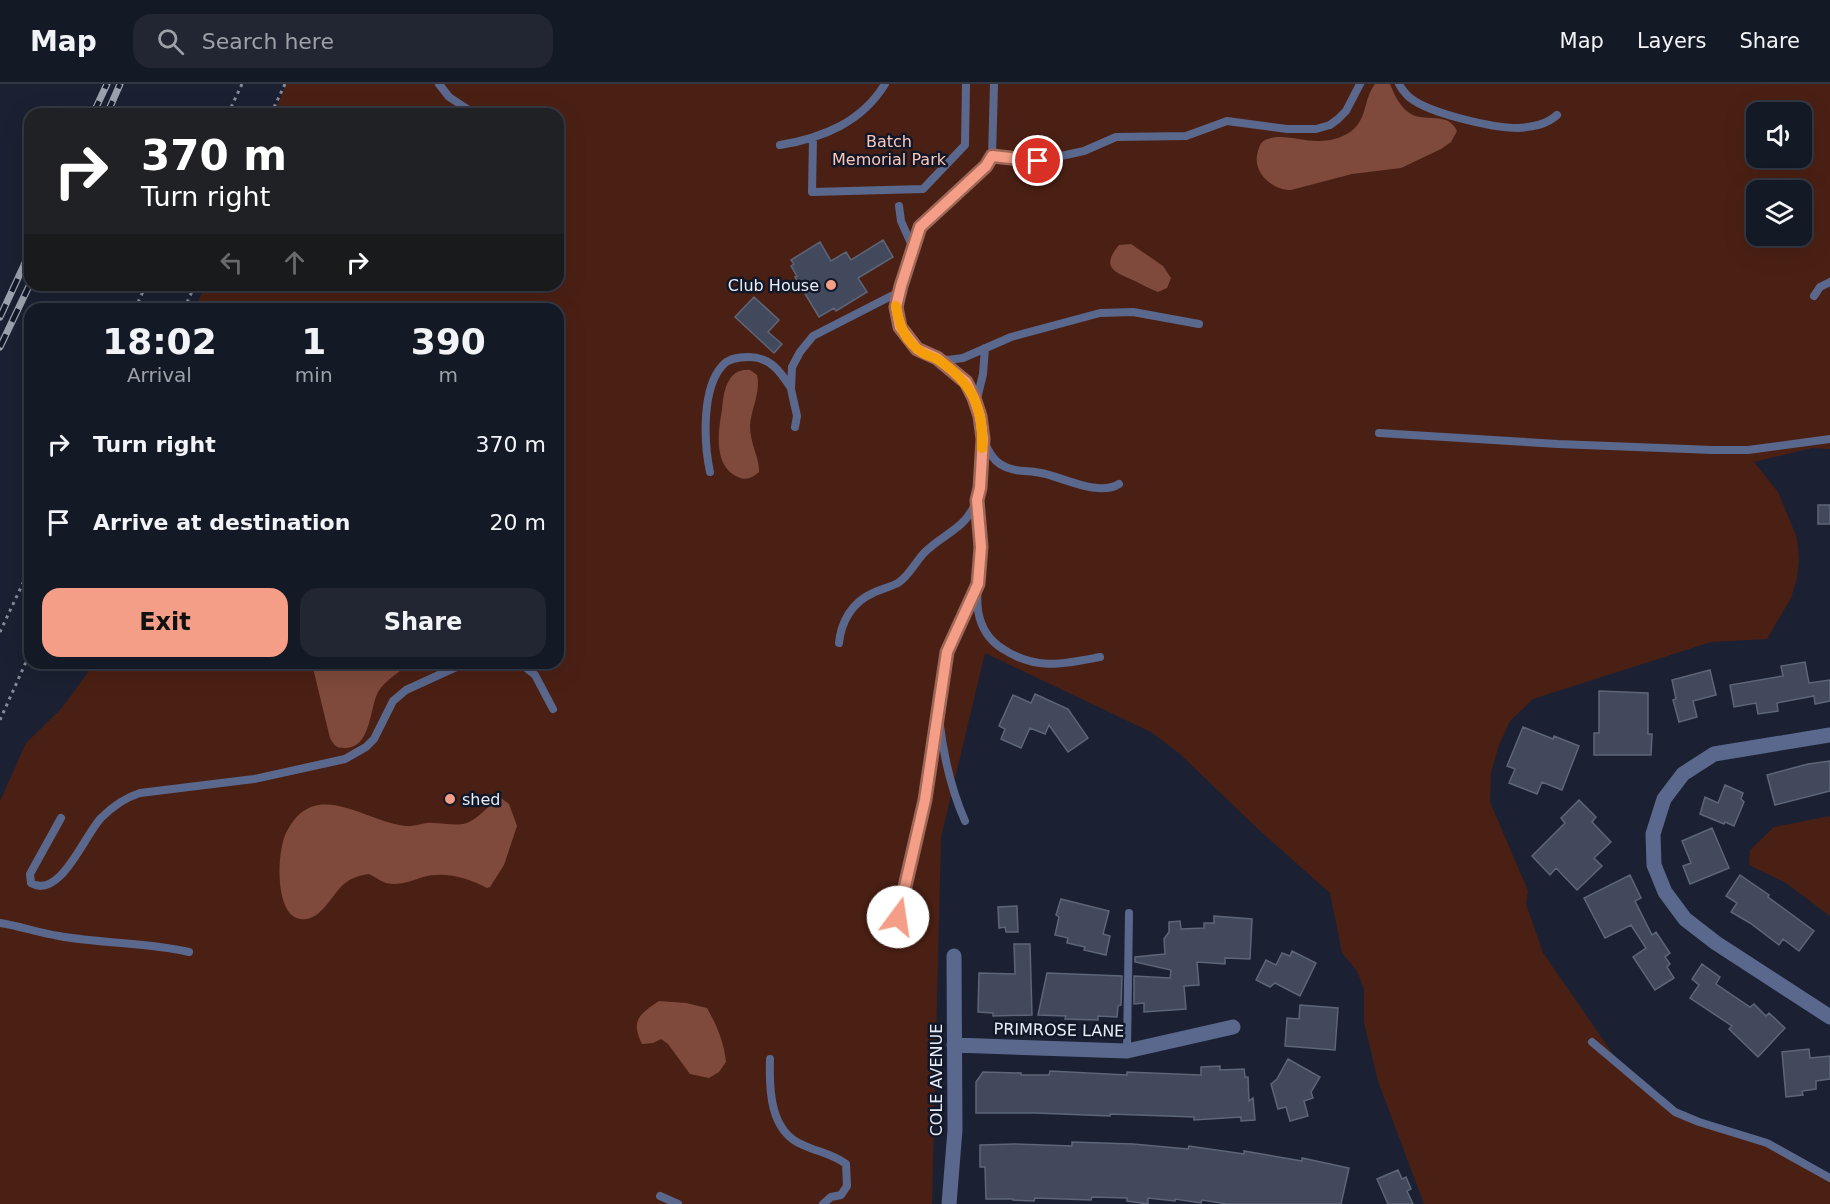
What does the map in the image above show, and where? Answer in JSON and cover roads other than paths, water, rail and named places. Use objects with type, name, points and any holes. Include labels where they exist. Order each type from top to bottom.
[{"type":"street","points":[[1830,735],[1714,754],[1683,774],[1664,799],[1653,834],[1654,865],[1665,892],[1685,919],[1716,943],[1830,1017]]},
{"type":"street","name":"COLE AVENUE","points":[[949,1204],[956,1130],[954,956]]},
{"type":"street","name":"PRIMROSE LANE","points":[[954,1045],[1126,1051],[1233,1028]]},
{"type":"lane","points":[[439,84],[449,97],[466,108]]},
{"type":"lane","points":[[780,145],[837,130],[862,112],[885,84]]},
{"type":"lane","points":[[813,138],[812,192],[923,189],[965,145],[966,84]]},
{"type":"lane","points":[[994,84],[992,156],[986,166],[920,227],[899,291],[896,307],[900,327],[917,349],[937,358],[948,360],[963,358],[1019,334],[1100,313],[1133,312],[1199,324]]},
{"type":"lane","points":[[992,156],[1038,161],[1084,151],[1116,137],[1186,136],[1227,121],[1272,125],[1287,129],[1316,129],[1330,125],[1346,111],[1360,84]]},
{"type":"lane","points":[[1399,84],[1407,96],[1421,104],[1446,114],[1497,126],[1519,128],[1543,124],[1557,115]]},
{"type":"lane","points":[[899,206],[901,221],[913,248]]},
{"type":"lane","points":[[1814,296],[1820,287],[1830,282]]},
{"type":"lane","points":[[795,427],[797,416],[791,388],[792,367],[800,352],[813,336],[899,291]]},
{"type":"lane","points":[[976,404],[983,374],[984,348]]},
{"type":"lane","points":[[710,472],[705,450],[707,412],[712,386],[724,364],[738,357],[769,361],[782,373],[791,388]]},
{"type":"lane","points":[[839,643],[844,621],[862,599],[897,584],[905,578],[924,553],[963,522],[975,508],[980,488],[983,439],[976,404],[966,382],[937,358]]},
{"type":"lane","points":[[1379,433],[1558,444],[1713,450],[1748,450],[1830,439]]},
{"type":"lane","points":[[983,439],[995,461],[1008,469],[1045,474],[1083,486],[1108,488],[1119,484]]},
{"type":"lane","points":[[977,500],[981,547],[978,584],[981,625],[988,637],[1015,657],[1040,665],[1062,664],[1100,657]]},
{"type":"lane","points":[[886,941],[898,917],[925,800],[947,652],[978,584]]},
{"type":"lane","points":[[61,818],[30,874],[31,883],[37,886],[52,884],[62,874],[99,820],[117,802],[140,793],[254,779],[345,759],[366,747],[374,739],[384,714],[393,701],[406,690],[452,669]]},
{"type":"lane","points":[[528,669],[535,675],[553,709]]},
{"type":"lane","points":[[938,708],[943,756],[954,796],[965,821]]},
{"type":"lane","points":[[1126,1051],[1129,913]]},
{"type":"lane","points":[[0,923],[59,936],[162,946],[189,952]]},
{"type":"lane","points":[[1592,1042],[1675,1112],[1699,1122],[1767,1143],[1830,1178]]},
{"type":"lane","points":[[770,1059],[771,1095],[781,1126],[790,1138],[801,1145],[836,1157],[846,1164],[847,1186],[842,1195],[831,1197],[823,1204]]},
{"type":"lane","points":[[660,1196],[678,1204]]},
{"type":"railway","points":[[96,108],[107,84]]},
{"type":"railway","points":[[110,108],[120,84]]},
{"type":"railway","points":[[0,317],[24,265]]},
{"type":"railway","points":[[0,347],[27,291]]},
{"type":"place","name":"Club House","points":[[831,285]]},
{"type":"place","name":"shed","points":[[450,799]]},
{"type":"park label","name":"Batch Memorial Park","points":[[889,150]]}]
